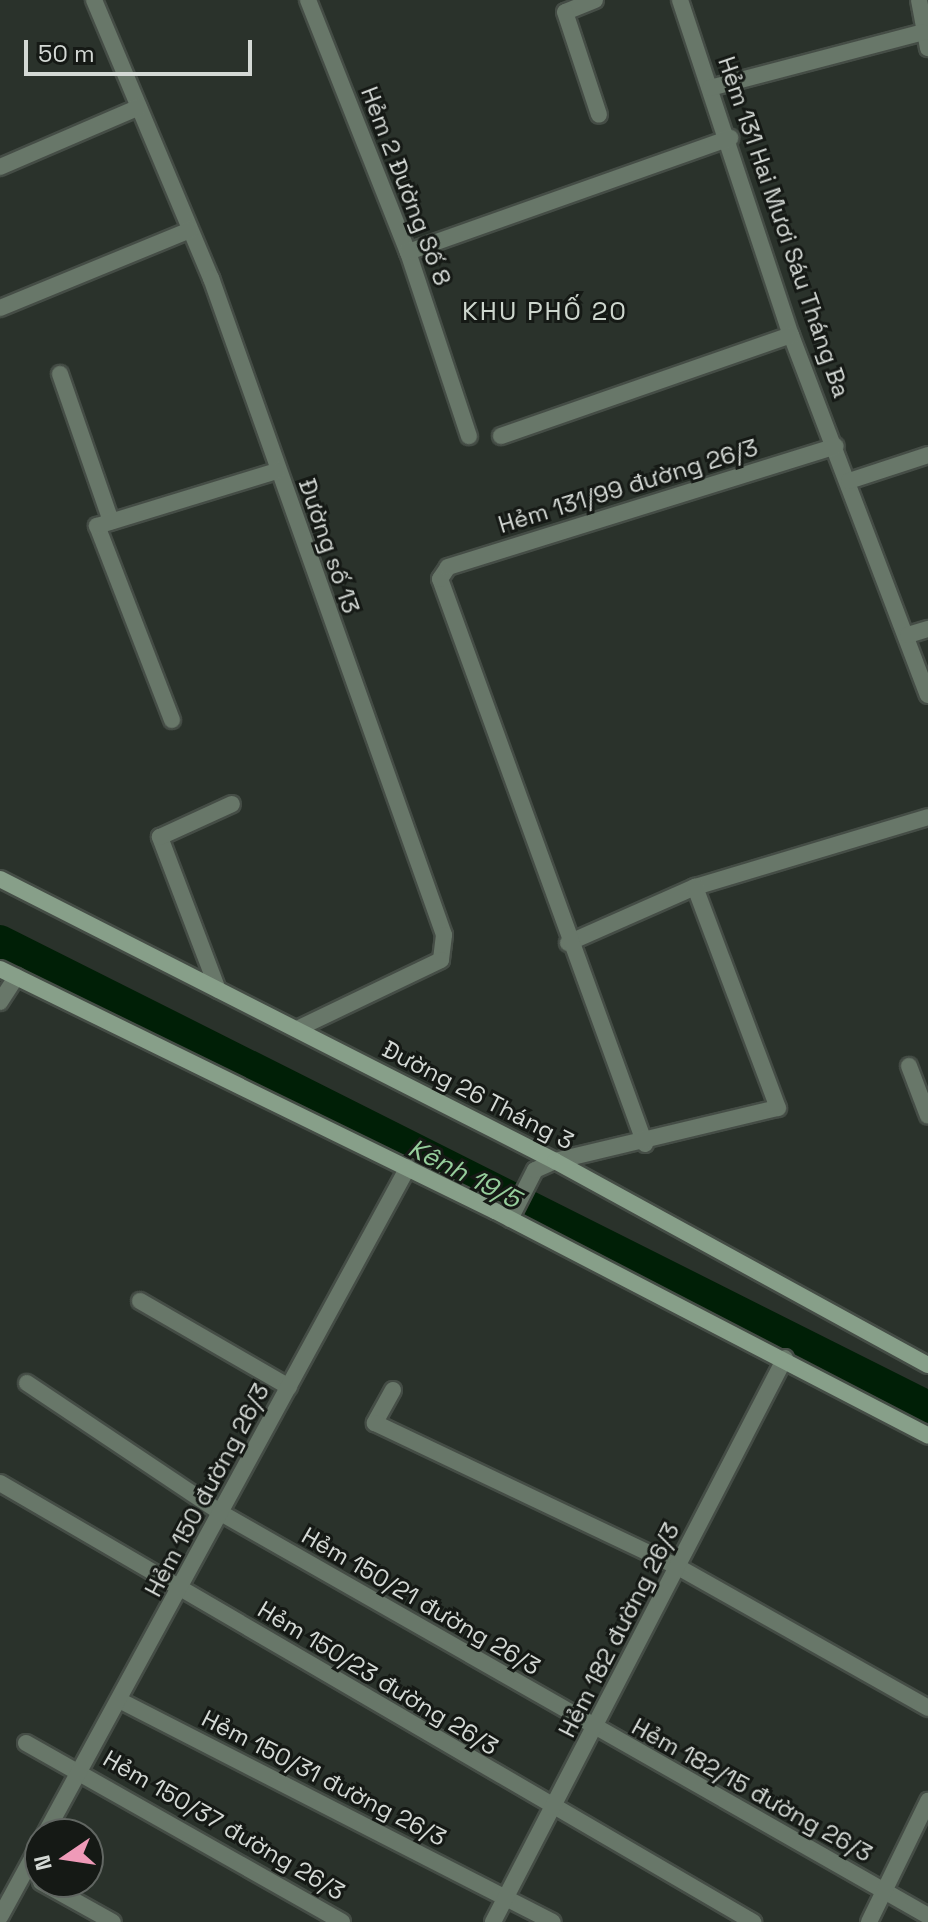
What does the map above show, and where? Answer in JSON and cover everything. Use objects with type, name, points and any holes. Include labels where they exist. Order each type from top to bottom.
[{"type":"street","name":"Đường số 13","points":[[94,0],[190,230],[447,948],[441,960],[297,1029]]},
{"type":"street","name":"Hẻm 2 Đường Số 8","points":[[308,0],[408,252],[469,436]]},
{"type":"street","points":[[595,0],[565,12],[599,115]]},
{"type":"street","name":"Hẻm 131 Hai Mươi Sáu Tháng Ba","points":[[680,0],[730,138],[791,335],[908,635],[928,695]]},
{"type":"street","points":[[710,88],[925,40],[919,0]]},
{"type":"street","points":[[0,167],[139,107]]},
{"type":"street","points":[[408,252],[730,138]]},
{"type":"street","points":[[0,308],[190,230]]},
{"type":"street","points":[[501,436],[791,335]]},
{"type":"street","points":[[60,374],[104,524],[172,720]]},
{"type":"street","name":"Hẻm 131/99 đường 26/3","points":[[568,943],[440,579],[448,567],[836,446]]},
{"type":"street","points":[[849,481],[928,455]]},
{"type":"street","points":[[104,524],[277,471]]},
{"type":"street","points":[[908,635],[928,629]]},
{"type":"street","points":[[218,990],[160,837],[232,804]]},
{"type":"street","points":[[645,1144],[600,1011],[568,943],[695,887],[928,817]]},
{"type":"street","name":"Đường 26 Tháng 3","points":[[0,879],[555,1161],[928,1365]]},
{"type":"street","points":[[514,1212],[535,1170],[555,1161],[645,1144],[778,1108],[695,887]]},
{"type":"street","points":[[0,969],[408,1167],[514,1212],[928,1435]]},
{"type":"street","points":[[0,1002],[16,977]]},
{"type":"street","points":[[909,1066],[928,1116]]},
{"type":"street","name":"Hẻm 150 đường 26/3","points":[[54,1818],[182,1588],[408,1167]]},
{"type":"street","points":[[140,1301],[289,1387]]},
{"type":"street","name":"Hẻm 182 đường 26/3","points":[[493,1922],[548,1809],[597,1731],[785,1358]]},
{"type":"street","name":"Hẻm 150/21 đường 26/3","points":[[27,1383],[221,1513],[597,1731]]},
{"type":"street","points":[[393,1390],[375,1423],[678,1567],[928,1708]]},
{"type":"street","name":"Hẻm 150/23 đường 26/3","points":[[0,1483],[182,1588],[548,1809],[753,1922]]},
{"type":"street","name":"Hẻm 150/31 đường 26/3","points":[[119,1700],[552,1922]]},
{"type":"street","name":"Hẻm 182/15 đường 26/3","points":[[597,1731],[928,1916]]},
{"type":"street","name":"Hẻm 150/37 đường 26/3","points":[[26,1743],[81,1769],[342,1922]]},
{"type":"street","points":[[869,1922],[928,1801]]},
{"type":"street","points":[[0,1917],[24,1873]]},
{"type":"street","points":[[69,1898],[113,1922]]},
{"type":"waterway","name":"Kênh 19/5","points":[[0,941],[928,1407]]},
{"type":"district","name":"KHU PHỐ 20","points":[[545,312]]}]
